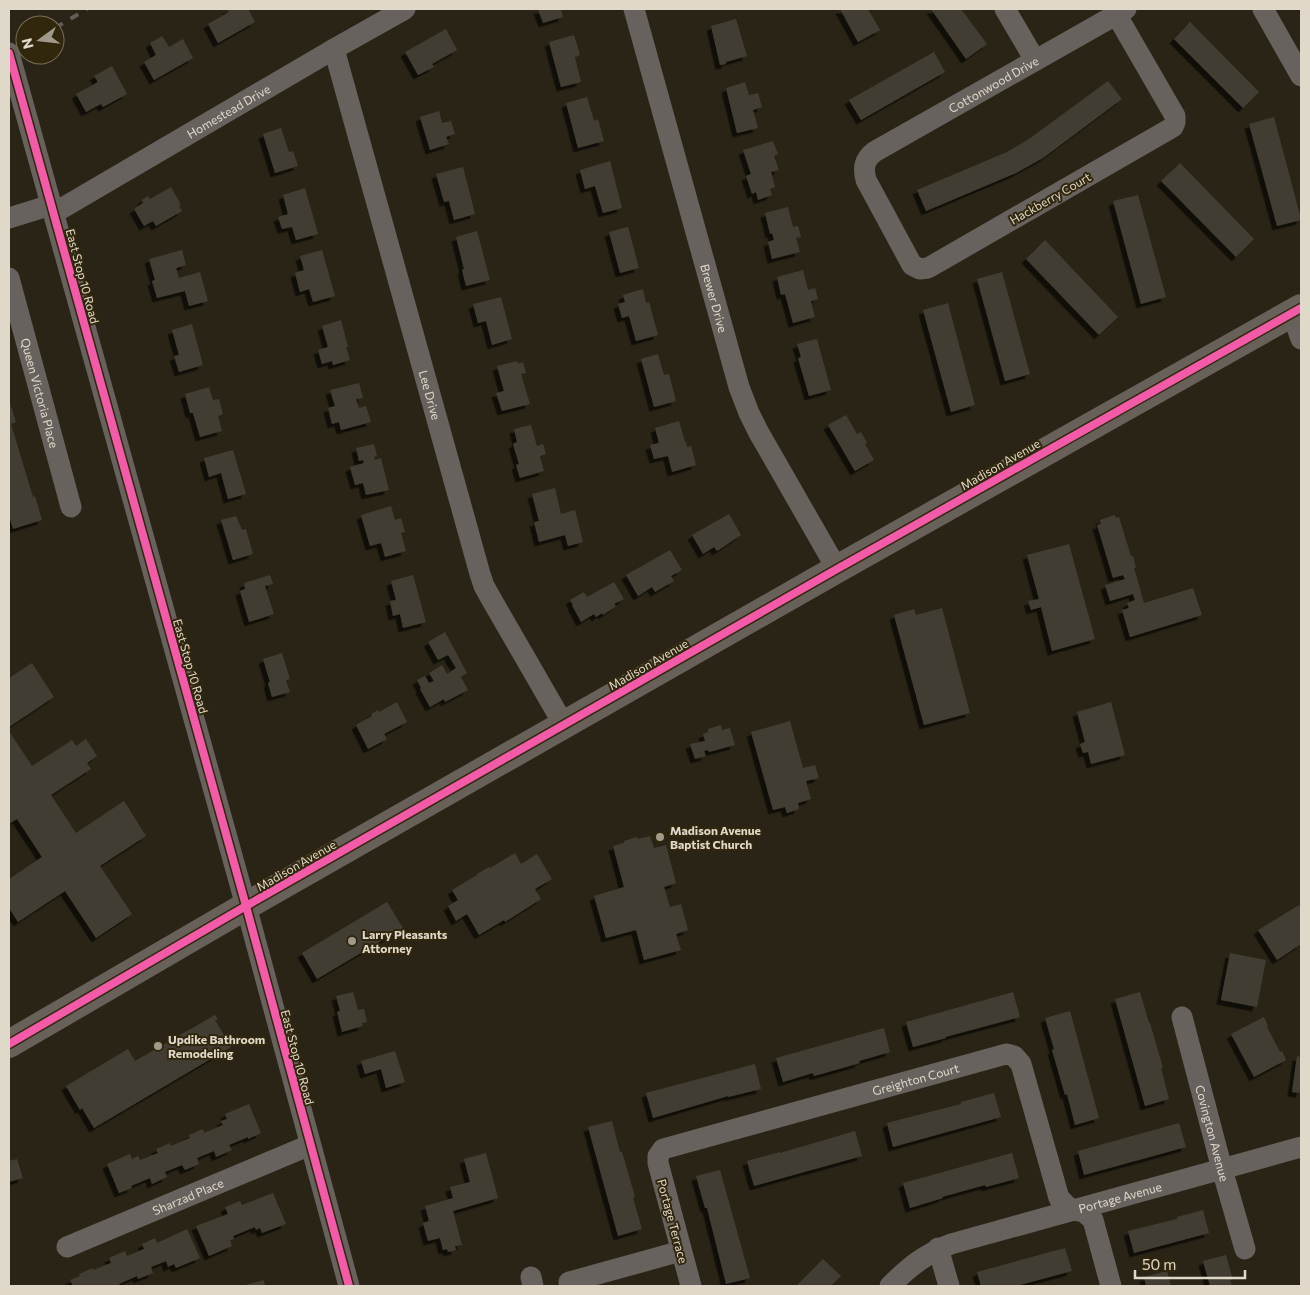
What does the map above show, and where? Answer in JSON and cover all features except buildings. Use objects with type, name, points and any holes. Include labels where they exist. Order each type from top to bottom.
[{"type":"main road","name":"Madison Avenue","points":[[9,1044],[246,906],[837,569],[1296,311]]},
{"type":"street","name":"Homestead Drive","points":[[9,218],[52,209],[405,9]]},
{"type":"street","name":"Brewer Drive","points":[[634,9],[739,387],[759,434],[837,569]]},
{"type":"street","points":[[1006,9],[1035,60]]},
{"type":"street","points":[[1263,9],[1301,76]]},
{"type":"street","name":"Cottonwood Drive","points":[[865,163],[874,152],[1121,12]]},
{"type":"street","name":"Hackberry Court","points":[[865,163],[864,173],[866,180],[912,265],[924,269],[1169,130],[1173,127],[1175,116],[1121,12]]},
{"type":"street","name":"Lee Drive","points":[[334,50],[484,586],[564,725]]},
{"type":"street","name":"East Stop 10 Road","points":[[9,53],[246,906],[349,1286]]},
{"type":"street","name":"Queen Victoria Place","points":[[9,278],[71,507]]},
{"type":"street","points":[[1296,311],[1301,339]]},
{"type":"street","name":"Covington Avenue","points":[[1182,1017],[1245,1249]]},
{"type":"street","name":"Greighton Court","points":[[658,1156],[667,1147],[1002,1054],[1010,1054],[1016,1057],[1021,1064],[1059,1198],[1073,1210]]},
{"type":"street","name":"Sharzad Place","points":[[67,1247],[310,1145]]},
{"type":"street","name":"Portage Avenue","points":[[890,1286],[911,1265],[938,1248],[1301,1147]]},
{"type":"street","name":"Portage Terrace","points":[[658,1156],[658,1163],[691,1286]]},
{"type":"street","points":[[1073,1210],[1084,1212],[1093,1220],[1111,1286]]},
{"type":"street","points":[[938,1248],[949,1286]]},
{"type":"street","points":[[568,1282],[681,1251]]},
{"type":"railway","points":[[65,22],[87,9]]},
{"type":"railway","points":[[9,57],[15,53]]},
{"type":"cycle path","points":[[9,53],[246,906],[349,1286]]},
{"type":"cycle path","points":[[9,1044],[246,906],[837,569],[1301,308]]},
{"type":"place","name":"Madison Avenue Baptist Church","points":[[660,837]]},
{"type":"place","name":"Larry Pleasants Attorney","points":[[352,941]]},
{"type":"place","name":"Updike Bathroom Remodeling","points":[[158,1046]]}]
